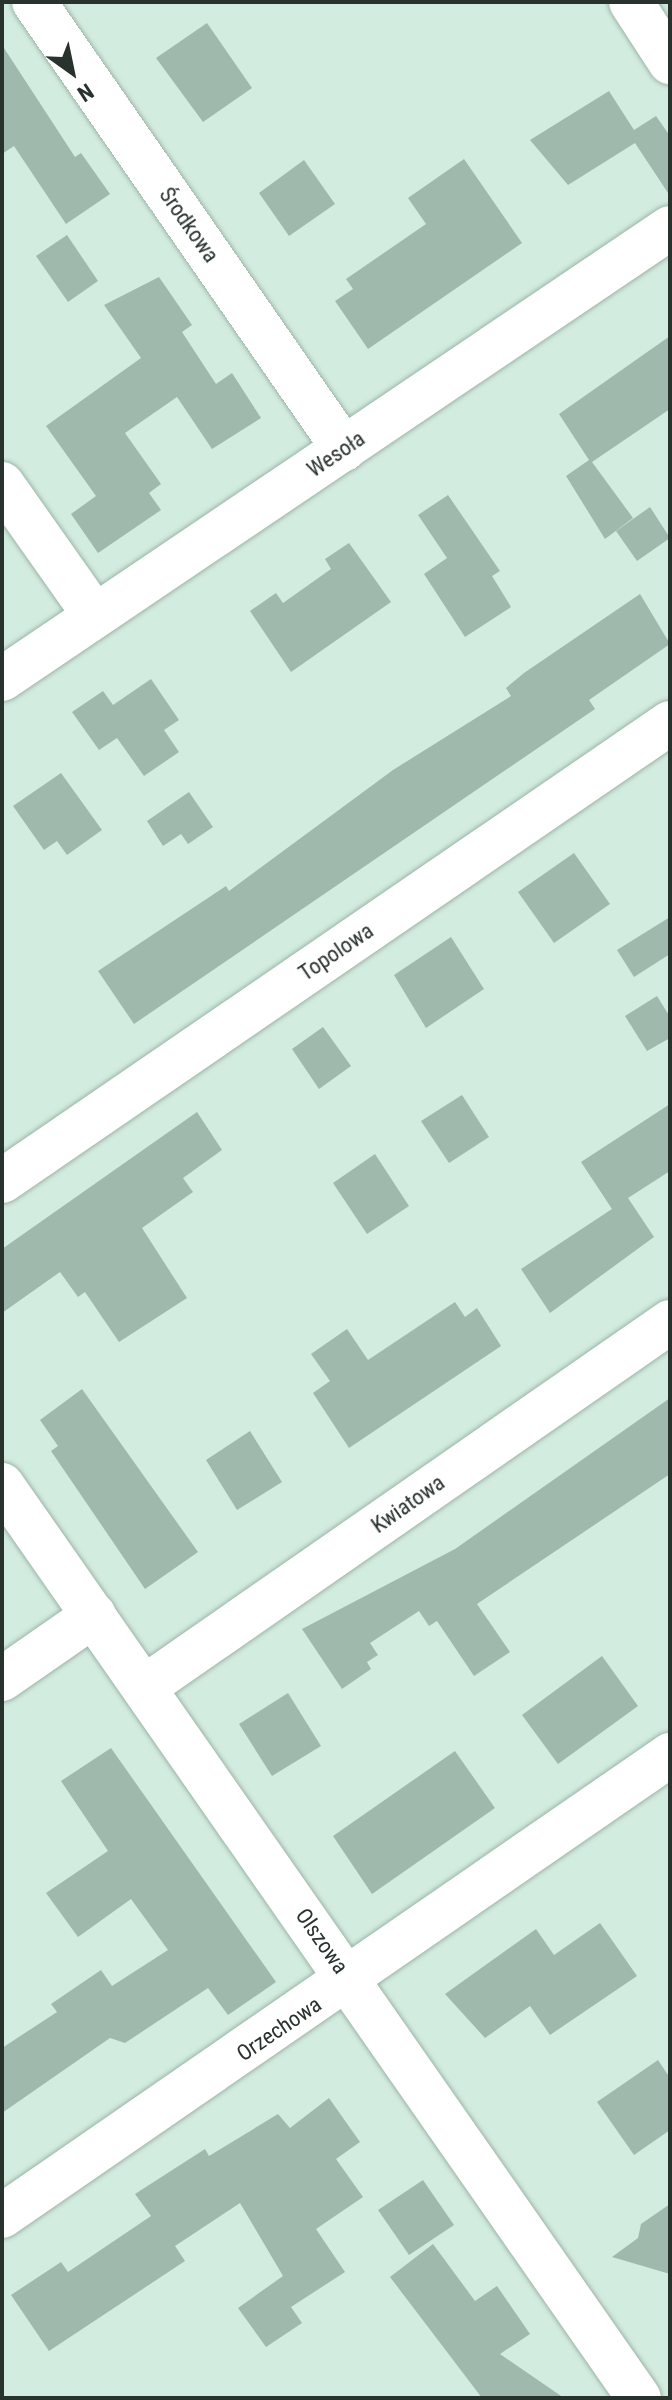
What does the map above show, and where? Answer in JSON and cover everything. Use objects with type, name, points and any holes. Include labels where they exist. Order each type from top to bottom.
[{"type":"street","name":"Środkowa","points":[[34,2],[344,449]]},
{"type":"street","points":[[631,2],[670,62]]},
{"type":"street","name":"Wesoła","points":[[2,679],[670,228]]},
{"type":"street","points":[[2,484],[95,616]]},
{"type":"street","name":"Topolowa","points":[[2,1181],[670,723]]},
{"type":"street","name":"Kwiatowa","points":[[146,1686],[670,1322]]},
{"type":"street","name":"Olszowa","points":[[2,1485],[146,1686],[639,2398]]},
{"type":"street","points":[[2,1679],[94,1615]]},
{"type":"street","name":"Orzechowa","points":[[2,2216],[350,1982],[670,1755]]},
{"type":"building","points":[[207,23],[252,88],[203,122],[156,58]]},
{"type":"building","points":[[2,45],[75,157],[81,153],[110,194],[66,224],[14,146],[2,154]]},
{"type":"building","points":[[609,91],[634,130],[656,116],[670,136],[670,196],[635,143],[568,185],[530,140]]},
{"type":"building","points":[[464,159],[522,243],[368,349],[335,301],[353,289],[346,279],[426,224],[408,198]]},
{"type":"building","points":[[304,160],[335,204],[289,236],[259,193]]},
{"type":"building","points":[[67,235],[98,281],[68,302],[36,256]]},
{"type":"building","points":[[159,277],[192,325],[182,332],[216,384],[232,373],[261,418],[212,449],[177,397],[125,433],[161,484],[149,493],[161,510],[98,553],[71,514],[96,496],[46,426],[141,358],[104,305]]},
{"type":"building","points":[[670,336],[670,409],[592,462],[633,518],[605,539],[566,476],[589,460],[559,414]]},
{"type":"building","points":[[448,495],[500,571],[492,576],[511,607],[465,637],[424,574],[447,558],[418,515]]},
{"type":"building","points":[[650,507],[670,538],[637,561],[616,531]]},
{"type":"building","points":[[349,543],[391,602],[291,672],[250,611],[276,593],[283,603],[331,569],[325,559]]},
{"type":"building","points":[[640,594],[670,644],[589,700],[595,709],[134,1024],[98,971],[226,886],[229,891],[393,770],[511,696],[506,688],[524,673]]},
{"type":"building","points":[[151,679],[179,720],[164,730],[179,752],[144,776],[117,738],[99,750],[72,712],[103,691],[113,705]]},
{"type":"building","points":[[61,773],[102,830],[67,855],[57,841],[44,850],[13,806]]},
{"type":"building","points":[[189,792],[213,827],[188,844],[181,834],[163,846],[147,821]]},
{"type":"building","points":[[574,853],[610,904],[554,943],[518,892]]},
{"type":"building","points":[[670,917],[670,954],[634,977],[617,950]]},
{"type":"building","points":[[451,937],[484,989],[426,1028],[394,975]]},
{"type":"building","points":[[657,996],[670,1017],[670,1038],[647,1051],[625,1016]]},
{"type":"building","points":[[323,1027],[351,1066],[319,1089],[292,1049]]},
{"type":"building","points":[[462,1095],[489,1137],[449,1163],[421,1121]]},
{"type":"building","points":[[670,1104],[670,1171],[628,1198],[654,1237],[550,1313],[521,1269],[612,1209],[581,1162]]},
{"type":"building","points":[[197,1112],[222,1150],[183,1178],[193,1192],[142,1228],[187,1298],[119,1342],[85,1292],[78,1297],[60,1272],[2,1313],[2,1249]]},
{"type":"building","points":[[375,1154],[409,1206],[367,1234],[333,1183]]},
{"type":"building","points":[[455,1302],[465,1317],[477,1308],[501,1346],[349,1448],[313,1393],[330,1381],[311,1354],[347,1329],[368,1360]]},
{"type":"building","points":[[82,1389],[198,1552],[145,1589],[51,1451],[58,1446],[40,1420]]},
{"type":"building","points":[[670,1398],[670,1474],[477,1604],[510,1652],[474,1676],[437,1621],[429,1626],[419,1611],[370,1643],[378,1655],[367,1662],[371,1669],[342,1689],[302,1629],[455,1549]]},
{"type":"building","points":[[250,1431],[282,1482],[237,1510],[206,1460]]},
{"type":"building","points":[[602,1656],[638,1706],[558,1764],[522,1715]]},
{"type":"building","points":[[288,1693],[321,1746],[272,1776],[239,1724]]},
{"type":"building","points":[[111,1748],[276,1982],[228,2015],[208,1988],[125,2043],[110,2038],[2,2113],[2,2048],[57,2012],[51,2004],[101,1970],[112,1986],[168,1950],[131,1899],[78,1937],[46,1893],[108,1851],[61,1781]]},
{"type":"building","points":[[455,1751],[495,1808],[372,1894],[333,1836]]},
{"type":"building","points":[[600,1923],[637,1976],[550,2035],[530,2006],[485,2038],[445,1994],[536,1929],[554,1955]]},
{"type":"building","points":[[658,2060],[670,2078],[670,2130],[634,2155],[597,2102]]},
{"type":"building","points":[[329,2098],[360,2142],[336,2159],[363,2197],[316,2229],[345,2272],[291,2307],[302,2323],[266,2347],[238,2308],[283,2276],[240,2203],[175,2246],[185,2261],[49,2351],[11,2295],[61,2262],[68,2272],[151,2216],[135,2194],[205,2149],[209,2156],[278,2114],[290,2128]]},
{"type":"building","points":[[423,2180],[454,2225],[409,2255],[378,2210]]},
{"type":"building","points":[[670,2204],[670,2274],[612,2257],[638,2238],[641,2224]]},
{"type":"building","points":[[433,2244],[475,2301],[497,2286],[530,2334],[500,2354],[564,2398],[482,2398],[390,2277]]}]
